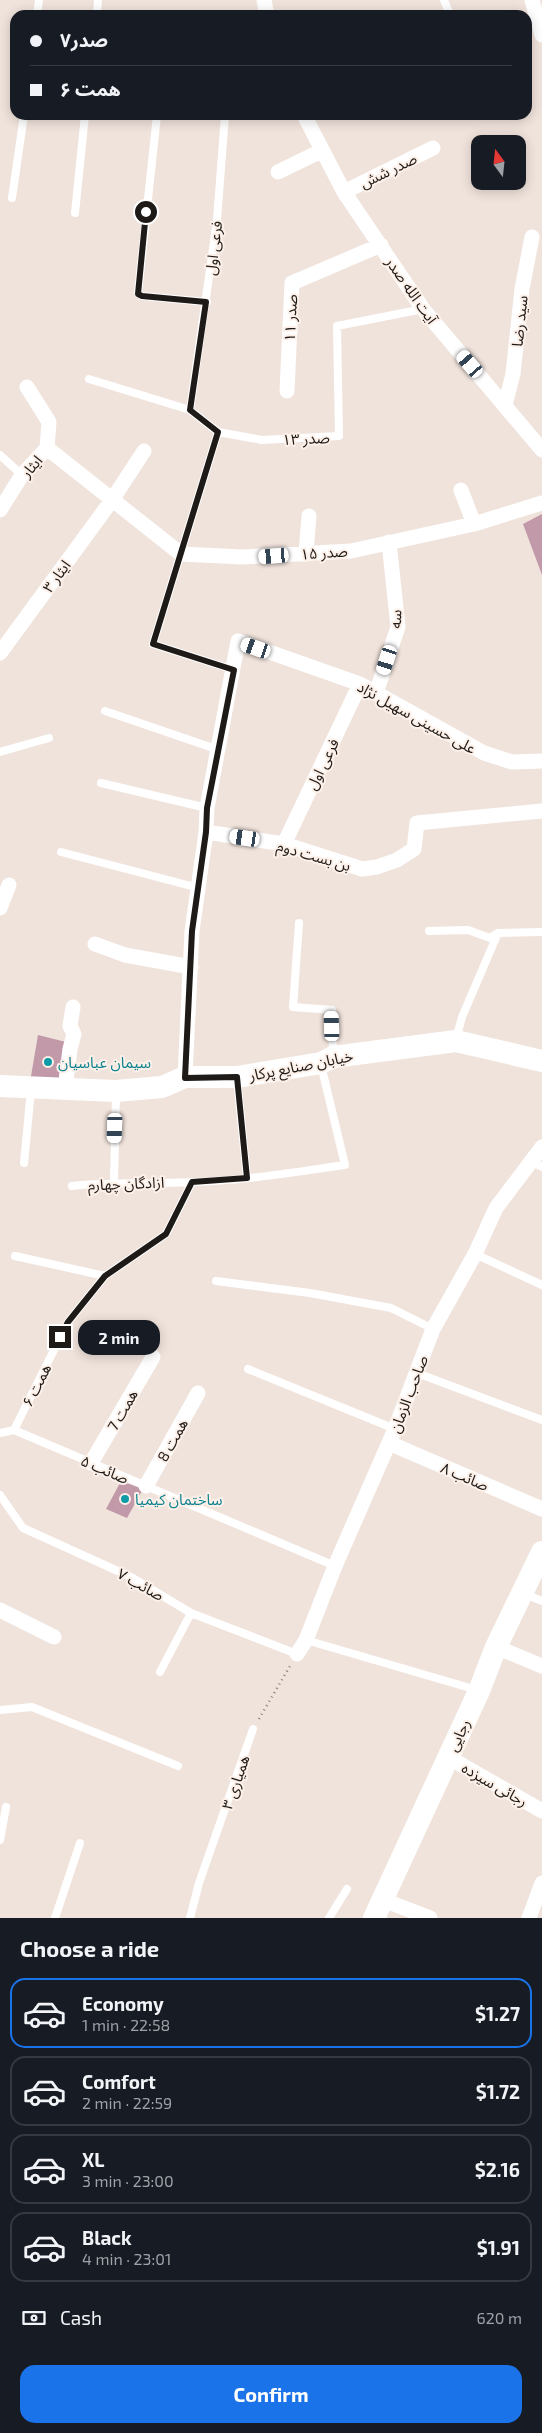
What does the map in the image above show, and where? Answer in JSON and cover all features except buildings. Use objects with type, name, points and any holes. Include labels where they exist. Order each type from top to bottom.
[{"type":"street","points":[[532,0],[542,36]]},
{"type":"street","name":"آیت الله صدر","points":[[306,120],[344,192],[423,309],[542,450]]},
{"type":"street","name":"صدر شش","points":[[344,192],[433,148]]},
{"type":"street","points":[[278,172],[321,151]]},
{"type":"street","name":"سید رضا","points":[[505,405],[513,374],[522,289],[532,237]]},
{"type":"street","name":"صدر ۱۱","points":[[287,391],[292,282],[381,245]]},
{"type":"street","points":[[27,387],[49,422],[47,448],[181,554]]},
{"type":"street","name":"ایثار","points":[[0,510],[22,475],[47,448]]},
{"type":"street","name":"ایثار ۳","points":[[0,653],[112,500],[144,451]]},
{"type":"street","points":[[462,490],[474,524]]},
{"type":"street","name":"صدر ۱۵","points":[[181,554],[242,557],[351,551],[474,524],[542,503]]},
{"type":"street","points":[[306,554],[309,516]]},
{"type":"street","name":"سه","points":[[376,693],[398,627],[389,542]]},
{"type":"street","name":"علی حسینی سهیل نژاد","points":[[234,670],[238,641],[360,684],[484,753],[512,762],[542,761]]},
{"type":"street","points":[[185,1078],[192,931],[206,832],[207,808],[234,670]]},
{"type":"street","name":"فرعی اول","points":[[284,844],[360,684]]},
{"type":"street","name":"بن بست دوم","points":[[206,832],[284,844],[362,869],[377,867],[397,860],[414,849],[417,823],[542,811]]},
{"type":"street","points":[[0,908],[8,885]]},
{"type":"street","points":[[95,944],[125,955],[191,967]]},
{"type":"street","points":[[65,1089],[70,1049],[74,1034],[70,1026],[73,1007]]},
{"type":"street","name":"خیابان صنایع پرکار","points":[[0,1086],[116,1091],[162,1087],[185,1078],[237,1077],[327,1060],[456,1041],[542,1061]]},
{"type":"street","name":"صاحب الزمان","points":[[297,1654],[306,1640],[335,1566],[395,1429],[433,1328],[474,1254],[496,1208],[536,1164],[542,1147]]},
{"type":"street","name":"همت 7","points":[[91,1463],[153,1357]]},
{"type":"street","name":"همت 8","points":[[146,1486],[198,1394]]},
{"type":"street","name":"صائب ۸","points":[[389,1443],[542,1509]]},
{"type":"street","name":"رجایی","points":[[378,1908],[479,1691],[496,1647],[532,1597],[542,1552]]},
{"type":"street","points":[[0,1610],[54,1637]]},
{"type":"street","points":[[496,1647],[542,1666]]},
{"type":"street","name":"رجائی سیزده","points":[[448,1757],[542,1811]]},
{"type":"street","points":[[529,1918],[542,1883]]},
{"type":"street","points":[[378,1908],[430,1918]]},
{"type":"lane","points":[[12,198],[23,120]]},
{"type":"lane","points":[[75,214],[85,120]]},
{"type":"lane","points":[[156,120],[138,294],[142,296],[206,302]]},
{"type":"lane","name":"فرعی اول","points":[[190,410],[217,220],[224,120]]},
{"type":"lane","name":"صدر ۱۳","points":[[89,379],[190,410],[218,432],[262,440],[339,436],[337,326],[423,309]]},
{"type":"lane","points":[[218,432],[153,644],[234,670]]},
{"type":"lane","points":[[0,455],[22,475]]},
{"type":"lane","points":[[106,711],[219,750]]},
{"type":"lane","points":[[0,752],[49,738]]},
{"type":"lane","points":[[101,783],[207,808]]},
{"type":"lane","points":[[61,852],[199,888]]},
{"type":"lane","points":[[299,923],[293,1007],[332,1010],[327,1060]]},
{"type":"lane","points":[[429,931],[468,930],[490,938],[498,933],[542,932]]},
{"type":"lane","points":[[456,1041],[462,1017],[498,933]]},
{"type":"lane","name":"ازادگان چهارم","points":[[72,1186],[114,1182],[192,1182],[247,1178],[345,1165],[327,1060]]},
{"type":"lane","points":[[237,1077],[247,1178]]},
{"type":"lane","points":[[24,1163],[31,1088]]},
{"type":"lane","points":[[114,1182],[116,1091]]},
{"type":"lane","name":"همت ۶","points":[[14,1430],[68,1322],[105,1276],[166,1234],[192,1182]]},
{"type":"lane","points":[[474,1254],[542,1285]]},
{"type":"lane","points":[[15,1256],[105,1276]]},
{"type":"lane","points":[[216,1281],[310,1293],[391,1308],[433,1328]]},
{"type":"lane","points":[[248,1369],[395,1429]]},
{"type":"lane","points":[[416,1373],[542,1420]]},
{"type":"lane","points":[[0,1433],[14,1430]]},
{"type":"lane","name":"صائب ۵","points":[[14,1430],[335,1566]]},
{"type":"lane","name":"صائب ۷","points":[[0,1495],[23,1528],[132,1577],[191,1613],[297,1654]]},
{"type":"lane","points":[[160,1672],[191,1613]]},
{"type":"lane","points":[[306,1640],[479,1691]]},
{"type":"lane","points":[[0,1710],[32,1707],[178,1766]]},
{"type":"lane","name":"همیاری ۳","points":[[190,1918],[199,1883],[253,1729]]},
{"type":"lane","points":[[0,1840],[6,1807]]},
{"type":"lane","points":[[55,1918],[80,1844]]},
{"type":"lane","points":[[329,1918],[347,1889]]},
{"type":"path","points":[[253,1729],[297,1654]]},
{"type":"place","name":"سیمان عباسیان","points":[[48,1062]]},
{"type":"place","name":"ساختمان کیمیا","points":[[125,1499]]},
{"type":"route","points":[[60,1337],[68,1322],[105,1276],[166,1234],[192,1182],[247,1178],[237,1077],[185,1078],[192,931],[206,832],[207,808],[234,670],[153,644],[218,432],[190,410],[206,302],[142,296],[138,294],[146,212]]}]
